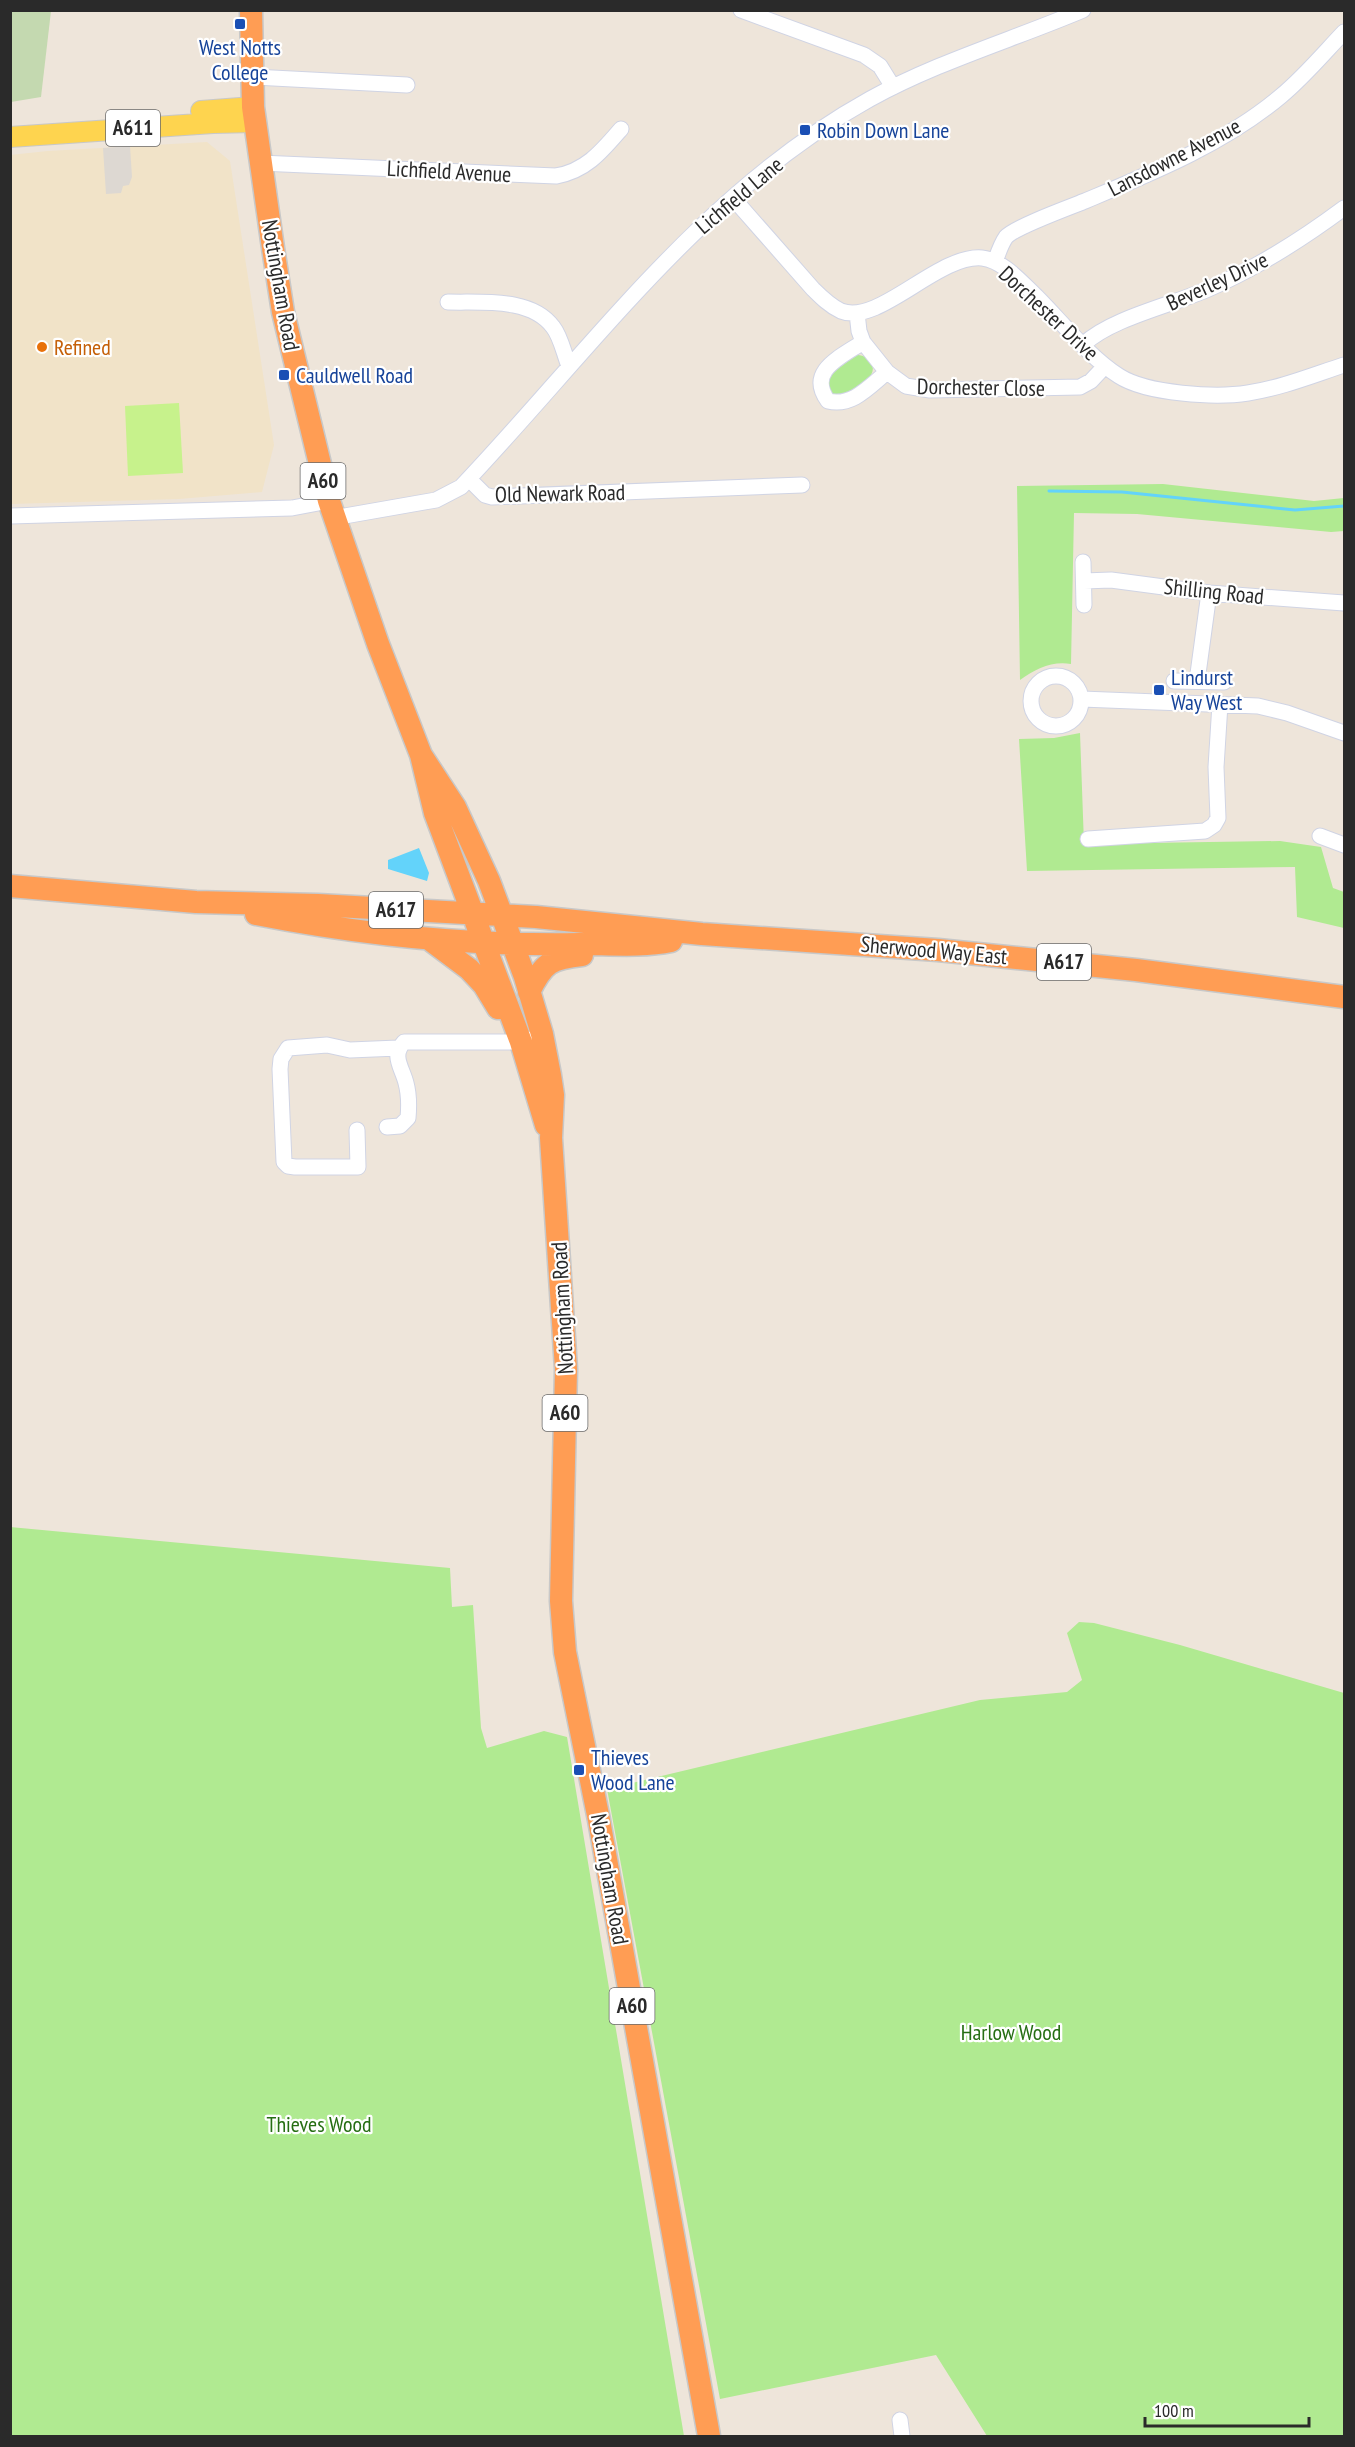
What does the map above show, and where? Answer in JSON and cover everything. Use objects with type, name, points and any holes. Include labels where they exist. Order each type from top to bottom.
[{"type":"highway","name":"Nottingham Road","points":[[251,10],[254,115],[283,312],[331,510],[421,755],[435,813],[492,929],[529,992],[531,1038]]},
{"type":"highway","name":"Nottingham Road","points":[[421,755],[455,807],[489,881],[492,929],[531,1038],[551,1138],[566,1369],[561,1593],[565,1652],[599,1820],[709,2436]]},
{"type":"highway","name":"A617","points":[[10,886],[196,902],[318,905],[492,929]]},
{"type":"highway","name":"A617","points":[[196,902],[346,930],[428,939],[492,929]]},
{"type":"highway","name":"Sherwood Way East","points":[[492,929],[603,923],[702,934],[938,950],[1136,970],[1344,997]]},
{"type":"highway","points":[[492,929],[600,935],[627,943]]},
{"type":"highway","name":"Sherwood Way East","points":[[627,943],[667,942],[702,934]]},
{"type":"highway","points":[[428,939],[469,969],[531,1038]]},
{"type":"highway","points":[[529,992],[537,975],[548,963],[560,957],[598,953],[627,943]]},
{"type":"main road","name":"A611","points":[[10,126],[27,122],[254,115]]},
{"type":"main road","name":"A611","points":[[10,137],[213,123],[254,115]]},
{"type":"street","points":[[741,10],[757,13],[873,60],[893,87]]},
{"type":"street","name":"Lichfield Lane","points":[[469,479],[640,285],[732,198],[788,153],[838,118],[914,76],[1083,10]]},
{"type":"street","name":"Lansdowne Avenue","points":[[995,262],[1008,235],[1047,216],[1143,177],[1199,149],[1248,120],[1281,96],[1344,32]]},
{"type":"street","points":[[252,77],[407,85]]},
{"type":"street","name":"Lichfield Avenue","points":[[260,163],[556,176],[571,173],[589,164],[621,129]]},
{"type":"street","points":[[732,198],[827,302],[843,312],[857,313]]},
{"type":"street","name":"Beverley Drive","points":[[1084,344],[1093,336],[1125,321],[1207,289],[1297,242],[1344,208]]},
{"type":"street","name":"Dorchester Drive","points":[[857,313],[868,312],[959,261],[982,258],[995,262],[1017,278],[1105,366],[1122,378],[1152,389],[1200,394],[1247,393],[1344,365]]},
{"type":"street","points":[[448,302],[508,305],[538,313],[554,328],[569,366]]},
{"type":"street","name":"Dorchester Close","points":[[857,313],[863,342],[887,372],[906,386],[930,390],[1080,387],[1091,381],[1105,366]]},
{"type":"street","points":[[863,342],[824,369],[820,382],[821,392],[828,401],[838,404],[851,401],[887,372]]},
{"type":"street","name":"Old Newark Road","points":[[331,510],[436,500],[454,492],[469,479],[485,495],[492,497],[802,485]]},
{"type":"street","points":[[10,516],[292,508],[331,510]]},
{"type":"street","points":[[1083,562],[1084,605]]},
{"type":"street","name":"Shilling Road","points":[[1084,581],[1128,582],[1209,593],[1344,603]]},
{"type":"street","points":[[1197,681],[1209,593]]},
{"type":"street","points":[[1174,681],[1224,682]]},
{"type":"street","points":[[1082,699],[1220,704],[1277,710],[1344,733]]},
{"type":"street","points":[[1088,838],[1205,831],[1214,825],[1218,818],[1216,767],[1220,704]]},
{"type":"street","points":[[1320,836],[1339,849]]},
{"type":"street","points":[[357,1130],[358,1167],[295,1167],[288,1166],[284,1162],[280,1069],[284,1053],[288,1048],[327,1045],[350,1050],[378,1051],[398,1048],[404,1042],[531,1038]]},
{"type":"street","points":[[387,1127],[400,1126],[408,1118],[407,1085],[397,1059],[398,1048]]},
{"type":"street","points":[[900,2420],[902,2436]]},
{"type":"shaded area","points":[[207,142],[230,161],[274,445],[262,492],[179,499],[11,504],[10,155]]},
{"type":"shaded area","points":[[130,146],[132,177],[129,185],[123,186],[121,193],[106,194],[103,148]]},
{"type":"green space","points":[[11,10],[51,11],[41,97],[11,102]]},
{"type":"green space","points":[[857,355],[867,358],[872,364],[873,371],[869,378],[848,395],[829,395],[828,375]]},
{"type":"green space","points":[[179,403],[183,473],[128,476],[125,406]]},
{"type":"green space","points":[[1163,484],[1314,501],[1344,498],[1344,531],[1331,532],[1137,514],[1074,513],[1071,664],[1044,667],[1020,680],[1017,486]]},
{"type":"green space","points":[[1080,733],[1084,844],[1280,841],[1321,847],[1333,888],[1344,892],[1344,928],[1297,917],[1295,867],[1027,871],[1019,739],[1054,738]]},
{"type":"green space","name":"Thieves Wood","points":[[10,1527],[450,1568],[452,1607],[473,1605],[481,1728],[487,1748],[544,1731],[567,1737],[684,2436],[11,2436]]},
{"type":"green space","name":"Harlow Wood","points":[[1079,1622],[1094,1623],[1180,1645],[1344,1693],[1344,2436],[987,2436],[936,2355],[720,2399],[607,1789],[980,1700],[1067,1692],[1082,1680],[1067,1633]]},
{"type":"water","points":[[419,848],[429,873],[427,881],[388,869],[388,860]]},
{"type":"waterway","points":[[1049,491],[1122,492],[1295,510],[1344,506]]},
{"type":"place","name":"West Notts College","points":[[240,24]]},
{"type":"place","name":"Robin Down Lane","points":[[805,130]]},
{"type":"place","name":"Refined","points":[[42,347]]},
{"type":"place","name":"Cauldwell Road","points":[[284,375]]},
{"type":"place","name":"Lindurst Way West","points":[[1159,690]]},
{"type":"place","name":"Thieves Wood Lane","points":[[579,1770]]}]
